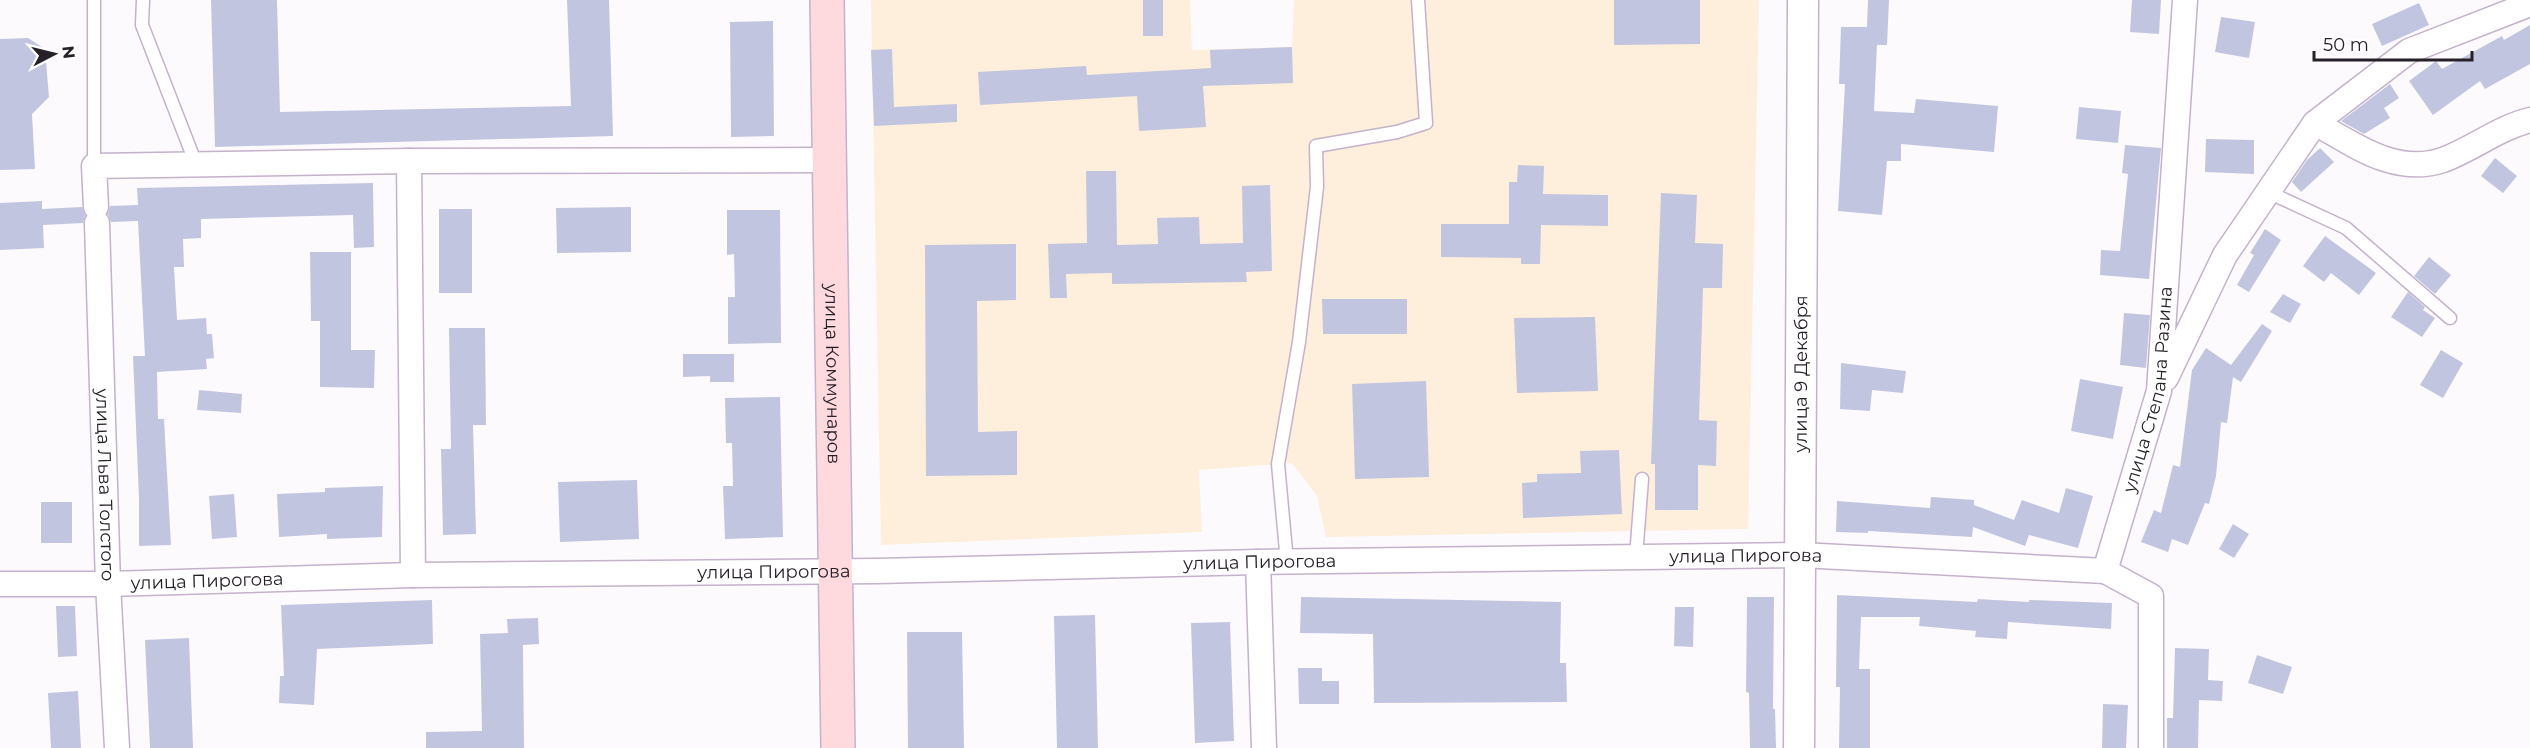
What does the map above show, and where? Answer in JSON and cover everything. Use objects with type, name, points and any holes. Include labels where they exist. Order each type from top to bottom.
[{"type":"main road","name":"улица Коммунаров","points":[[827,0],[827,160],[838,748]]},
{"type":"street","name":"улица 9 Декабря","points":[[1799,748],[1803,0]]},
{"type":"street","name":"улица Степана Разина","points":[[2105,571],[2159,391],[2185,0]]},
{"type":"street","points":[[2159,391],[2225,255],[2315,123],[2409,51],[2530,4]]},
{"type":"street","points":[[2315,123],[2369,154],[2404,166],[2442,160],[2508,126],[2530,120]]},
{"type":"street","points":[[94,166],[409,161],[827,160]]},
{"type":"street","points":[[409,161],[413,575]]},
{"type":"street","name":"улица Льва Толстого","points":[[94,166],[108,584],[117,748]]},
{"type":"street","name":"улица Пирогова","points":[[0,584],[108,584],[413,575],[834,571],[1258,562],[1801,555],[2105,571]]},
{"type":"street","points":[[1258,562],[1264,748]]},
{"type":"street","points":[[2105,571],[2151,596],[2151,748]]},
{"type":"lane","points":[[94,0],[94,166]]},
{"type":"lane","points":[[143,0],[141,25],[196,164]]},
{"type":"lane","points":[[1287,562],[1278,464],[1299,342],[1317,187],[1316,146],[1397,132],[1426,123],[1418,0]]},
{"type":"lane","points":[[2268,192],[2346,228],[2450,318]]},
{"type":"lane","points":[[1636,557],[1641,479]]},
{"type":"shaded area","points":[[871,0],[1190,0],[1192,50],[1292,47],[1294,0],[1759,0],[1748,529],[1326,537],[1317,496],[1292,463],[1199,470],[1202,532],[881,545]]},
{"type":"building","points":[[211,0],[277,0],[280,112],[571,106],[567,0],[609,0],[613,136],[215,147]]},
{"type":"building","points":[[1143,0],[1163,0],[1163,36],[1143,36]]},
{"type":"building","points":[[1614,0],[1700,0],[1700,44],[1614,45]]},
{"type":"building","points":[[1868,0],[1889,0],[1887,45],[1877,45],[1874,111],[1914,113],[1916,99],[1998,106],[1994,152],[1901,144],[1901,161],[1887,161],[1882,215],[1838,211],[1845,84],[1839,84],[1841,27],[1867,27]]},
{"type":"building","points":[[2132,0],[2161,0],[2159,34],[2130,32]]},
{"type":"building","points":[[2419,3],[2429,25],[2382,46],[2372,24]]},
{"type":"building","points":[[2221,17],[2255,22],[2249,58],[2215,52]]},
{"type":"building","points":[[773,21],[774,136],[731,137],[730,22]]},
{"type":"building","points":[[2530,25],[2530,64],[2485,89],[2480,81],[2433,115],[2409,81],[2436,61],[2442,69],[2502,36],[2504,40]]},
{"type":"building","points":[[28,38],[45,49],[49,97],[32,114],[35,169],[0,170],[0,39]]},
{"type":"building","points":[[1292,47],[1293,83],[1203,86],[1206,127],[1139,131],[1137,96],[980,105],[978,72],[1086,66],[1087,75],[1211,68],[1210,50]]},
{"type":"building","points":[[892,49],[894,107],[957,104],[957,122],[874,126],[871,50]]},
{"type":"building","points":[[2390,84],[2399,98],[2384,108],[2390,118],[2364,134],[2341,121]]},
{"type":"building","points":[[2079,107],[2121,111],[2118,143],[2076,139]]},
{"type":"building","points":[[2206,139],[2254,140],[2254,174],[2205,172]]},
{"type":"building","points":[[2125,145],[2161,148],[2149,279],[2100,275],[2101,250],[2120,251],[2128,174],[2122,173]]},
{"type":"building","points":[[2320,148],[2334,162],[2301,192],[2292,182],[2307,160]]},
{"type":"building","points":[[2495,158],[2517,176],[2503,193],[2481,176]]},
{"type":"building","points":[[1518,165],[1544,166],[1543,194],[1608,195],[1608,226],[1541,225],[1540,264],[1521,264],[1521,258],[1441,257],[1441,224],[1509,224],[1509,182],[1517,182]]},
{"type":"building","points":[[1086,171],[1116,171],[1117,245],[1158,244],[1157,218],[1199,217],[1200,244],[1243,243],[1242,186],[1270,185],[1272,271],[1246,272],[1247,282],[1112,284],[1112,273],[1066,274],[1067,298],[1050,298],[1048,244],[1087,243]]},
{"type":"building","points":[[373,183],[374,247],[354,248],[353,215],[201,219],[201,238],[183,239],[184,267],[174,267],[177,320],[206,318],[207,334],[212,334],[214,358],[206,359],[207,369],[157,372],[158,419],[164,419],[171,545],[139,546],[133,356],[145,356],[138,221],[111,222],[108,214],[110,206],[138,205],[137,188]]},
{"type":"building","points":[[1661,193],[1697,195],[1695,243],[1723,244],[1722,288],[1703,288],[1699,420],[1717,421],[1716,466],[1698,465],[1698,510],[1655,510],[1655,464],[1651,464]]},
{"type":"building","points":[[42,201],[42,209],[82,207],[85,216],[83,223],[43,225],[44,248],[0,250],[0,203]]},
{"type":"building","points":[[631,207],[631,252],[557,253],[556,208]]},
{"type":"building","points":[[439,209],[472,209],[472,293],[439,293]]},
{"type":"building","points":[[727,210],[780,210],[781,343],[728,344],[728,297],[735,297],[734,254],[727,255]]},
{"type":"building","points":[[2265,229],[2281,240],[2249,292],[2237,285],[2254,255],[2250,253]]},
{"type":"building","points":[[2325,236],[2376,273],[2359,295],[2331,273],[2324,282],[2303,266]]},
{"type":"building","points":[[1016,244],[1016,300],[977,301],[978,432],[1017,431],[1017,475],[926,476],[925,245]]},
{"type":"building","points":[[310,252],[351,252],[351,350],[375,350],[374,388],[320,387],[320,321],[311,321]]},
{"type":"building","points":[[2429,257],[2451,275],[2435,294],[2414,276]]},
{"type":"building","points":[[2408,292],[2425,307],[2423,310],[2435,318],[2422,337],[2391,317]]},
{"type":"building","points":[[2283,294],[2301,304],[2290,323],[2270,312]]},
{"type":"building","points":[[1322,299],[1407,299],[1407,334],[1323,334]]},
{"type":"building","points":[[2124,313],[2150,315],[2146,368],[2120,365]]},
{"type":"building","points":[[1595,317],[1598,391],[1517,393],[1514,318]]},
{"type":"building","points":[[2262,324],[2272,331],[2241,382],[2233,377],[2227,423],[2221,422],[2216,476],[2209,504],[2205,503],[2188,545],[2172,539],[2168,552],[2141,542],[2154,510],[2161,513],[2173,465],[2180,467],[2192,370],[2206,348],[2231,365]]},
{"type":"building","points":[[449,328],[485,328],[486,425],[473,425],[476,534],[443,535],[441,449],[451,449]]},
{"type":"building","points":[[2441,350],[2463,363],[2443,398],[2420,385]]},
{"type":"building","points":[[683,354],[734,354],[734,382],[710,382],[710,376],[683,377]]},
{"type":"building","points":[[1841,363],[1906,371],[1903,393],[1872,390],[1870,411],[1840,409]]},
{"type":"building","points":[[2080,379],[2123,387],[2113,439],[2071,431]]},
{"type":"building","points":[[1426,381],[1429,477],[1355,479],[1352,384]]},
{"type":"building","points":[[199,390],[242,394],[241,413],[197,410]]},
{"type":"building","points":[[780,397],[783,537],[725,539],[723,486],[733,486],[732,443],[726,443],[725,398]]},
{"type":"building","points":[[1619,450],[1622,514],[1523,518],[1522,483],[1537,482],[1537,474],[1581,473],[1580,451]]},
{"type":"building","points":[[637,480],[639,539],[560,542],[558,482]]},
{"type":"building","points":[[383,486],[382,537],[327,539],[327,534],[279,537],[277,494],[325,492],[325,488]]},
{"type":"building","points":[[2066,488],[2093,496],[2078,548],[2029,535],[2025,546],[1973,527],[1972,537],[1868,531],[1868,533],[1836,532],[1837,501],[1930,508],[1931,497],[1974,500],[1974,505],[2014,520],[2022,500],[2059,513]]},
{"type":"building","points":[[234,494],[237,537],[212,539],[209,496]]},
{"type":"building","points":[[41,502],[72,502],[72,543],[41,543]]},
{"type":"building","points":[[2233,524],[2249,534],[2234,558],[2219,549]]},
{"type":"building","points":[[1837,595],[1977,602],[1978,599],[2112,603],[2111,629],[2008,622],[2007,639],[1975,637],[1976,631],[1919,626],[1920,617],[1861,617],[1859,669],[1870,669],[1870,748],[1839,748],[1840,687],[1836,687]]},
{"type":"building","points":[[1301,597],[1561,602],[1560,663],[1566,663],[1567,702],[1374,703],[1373,634],[1300,633]]},
{"type":"building","points":[[1747,597],[1774,597],[1773,709],[1775,709],[1776,748],[1750,748],[1749,693],[1746,692]]},
{"type":"building","points":[[432,600],[433,644],[317,649],[314,705],[279,703],[280,676],[284,676],[281,605]]},
{"type":"building","points":[[56,606],[75,606],[77,656],[58,657]]},
{"type":"building","points":[[1675,607],[1694,607],[1693,647],[1674,646]]},
{"type":"building","points":[[1095,615],[1098,748],[1057,748],[1054,616]]},
{"type":"building","points":[[538,618],[539,644],[523,645],[524,748],[426,748],[426,732],[482,731],[480,634],[508,633],[507,619]]},
{"type":"building","points":[[1230,622],[1234,741],[1195,743],[1191,623]]},
{"type":"building","points":[[907,632],[962,632],[964,748],[908,748]]},
{"type":"building","points":[[189,638],[193,748],[150,748],[145,640]]},
{"type":"building","points":[[2175,648],[2209,649],[2208,680],[2223,681],[2222,701],[2199,700],[2198,748],[2167,748],[2167,718],[2173,718]]},
{"type":"building","points":[[2257,655],[2292,667],[2283,694],[2248,683]]},
{"type":"building","points":[[1298,668],[1322,668],[1322,681],[1339,681],[1339,704],[1299,704]]},
{"type":"building","points":[[78,691],[81,748],[51,748],[48,693]]},
{"type":"building","points":[[2103,704],[2128,705],[2126,748],[2102,748]]}]
